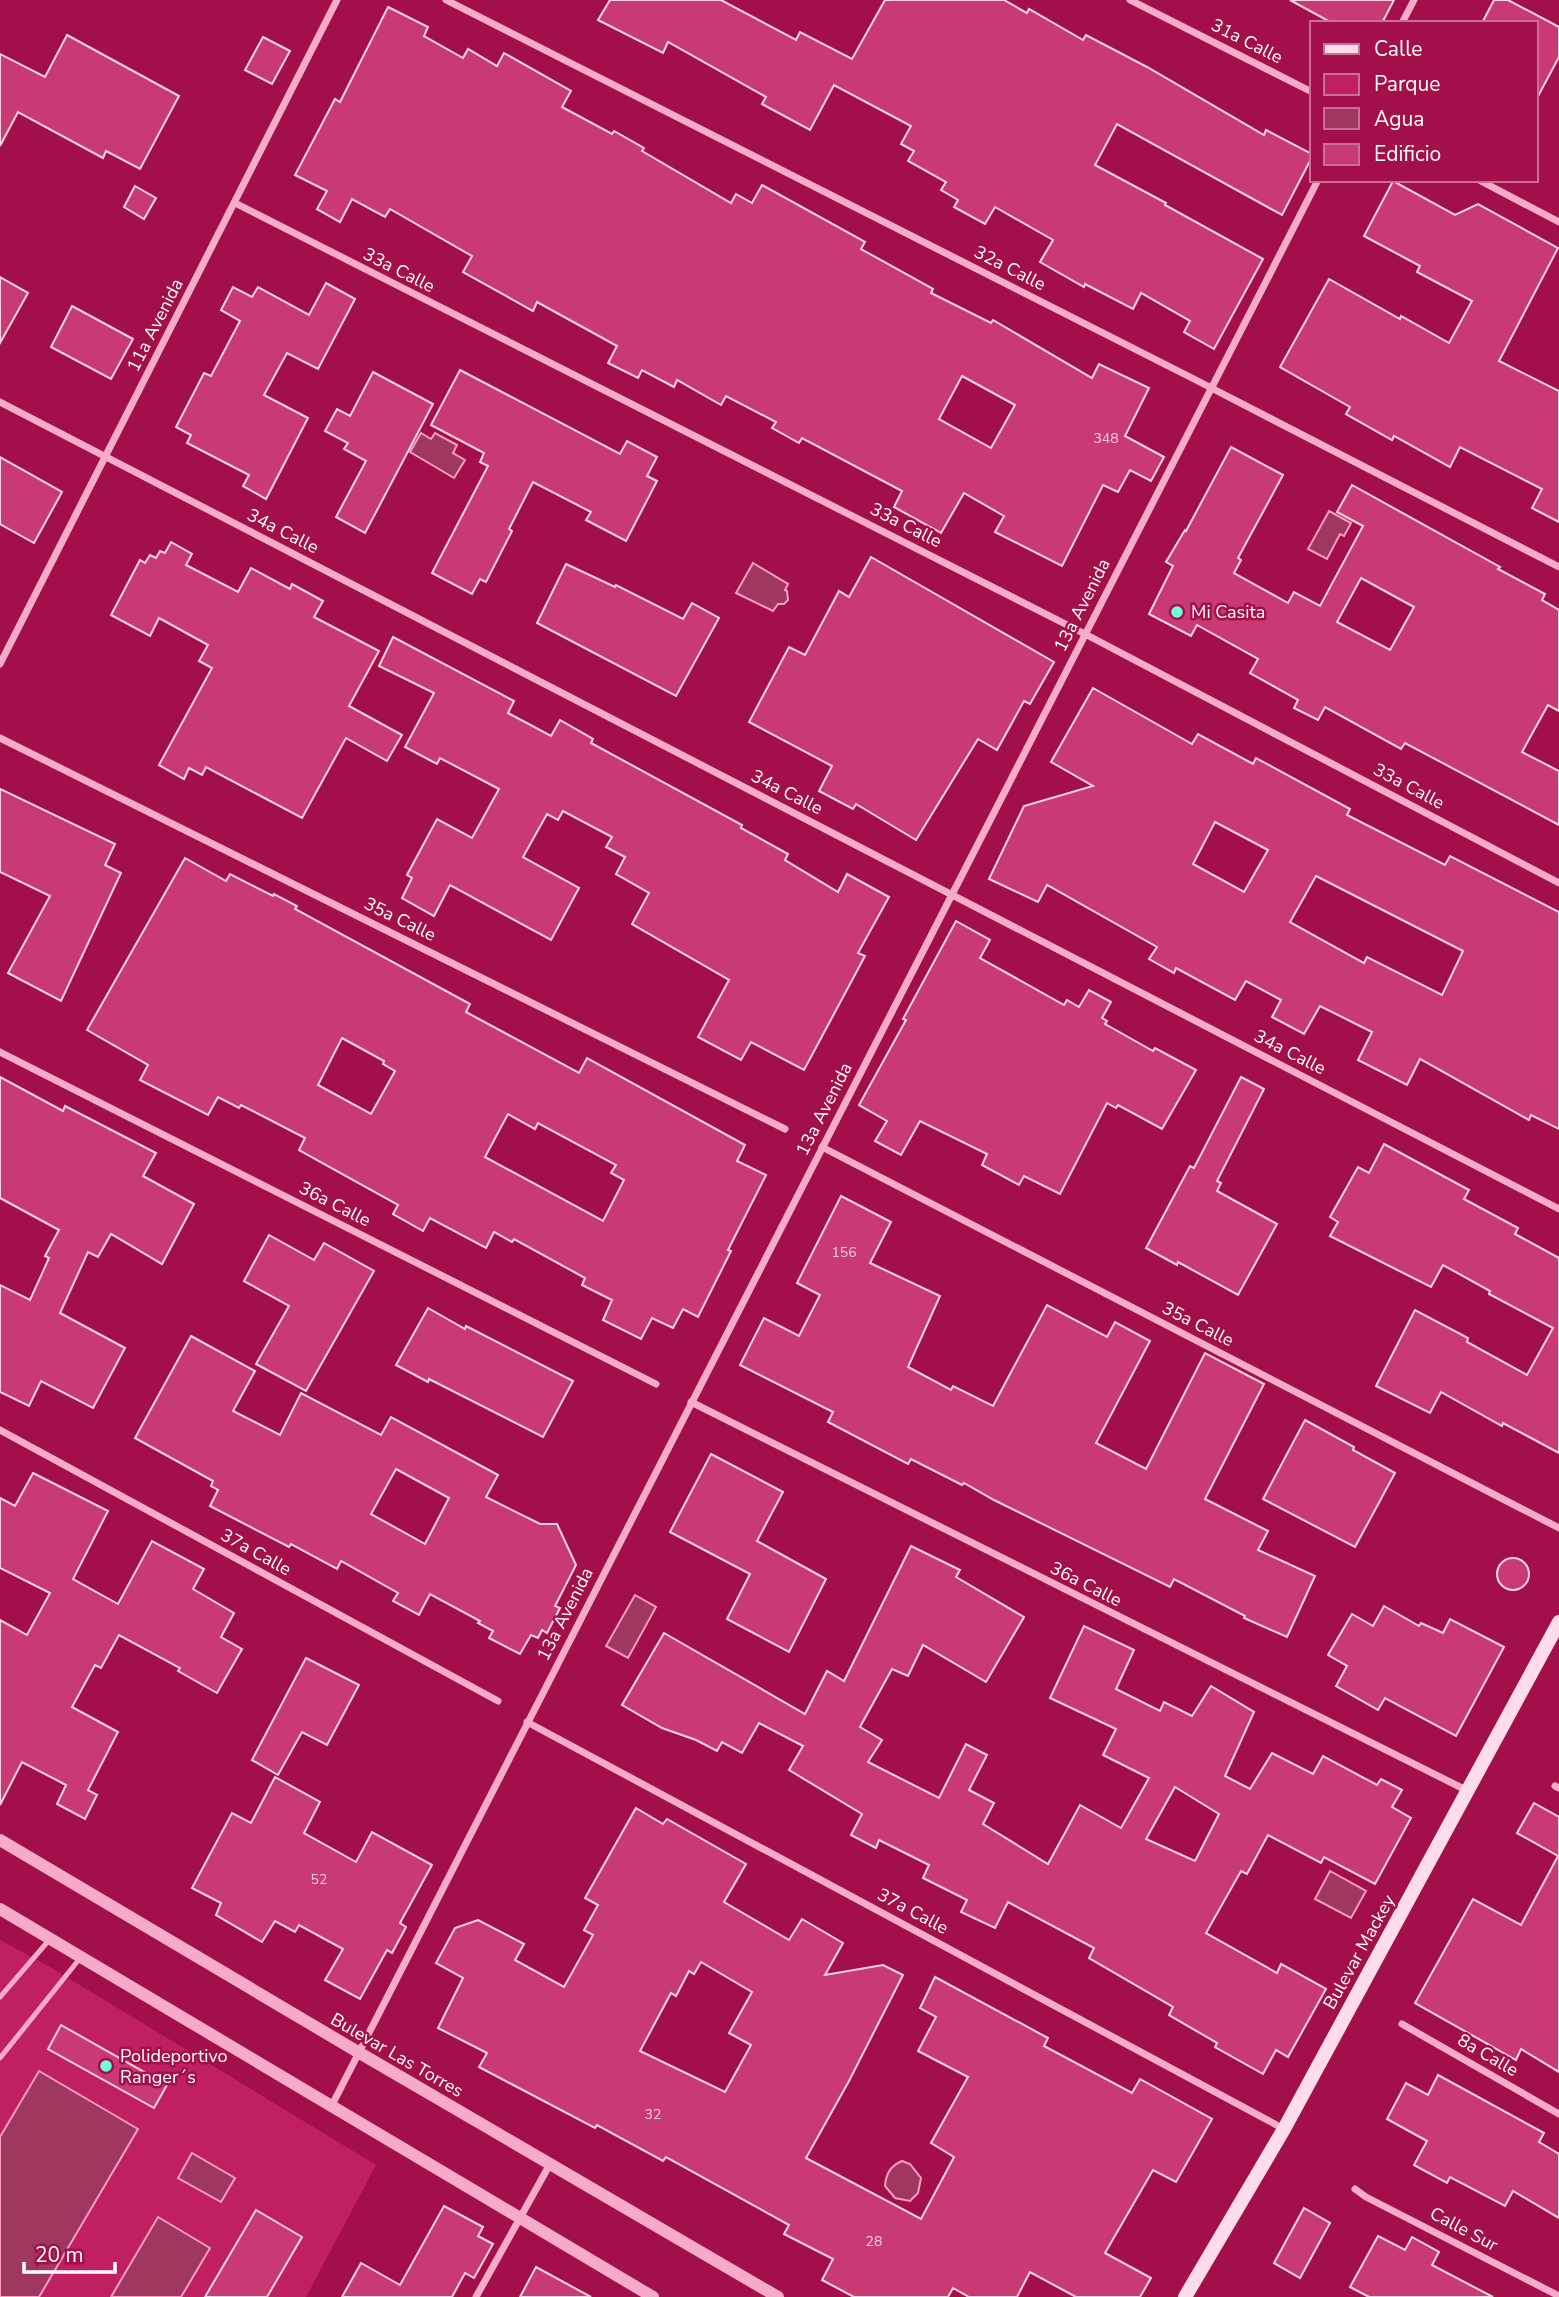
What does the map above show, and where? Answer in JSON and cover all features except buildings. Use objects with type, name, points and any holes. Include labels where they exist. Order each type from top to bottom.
[{"type":"main road","name":"Bulevar Mackey","points":[[1185,2297],[1284,2129],[1559,1622]]},
{"type":"street","name":"11a Avenida","points":[[0,664],[338,0]]},
{"type":"street","name":"32a Calle","points":[[446,0],[1559,567]]},
{"type":"street","name":"31a Calle","points":[[1130,0],[1310,91]]},
{"type":"street","points":[[1403,21],[1414,0]]},
{"type":"street","name":"13a Avenida","points":[[331,2107],[1317,182]]},
{"type":"street","points":[[1483,182],[1559,222]]},
{"type":"street","name":"33a Calle","points":[[234,203],[1085,634],[1559,883]]},
{"type":"street","name":"34a Calle","points":[[0,402],[1559,1209]]},
{"type":"street","name":"35a Calle","points":[[0,738],[785,1129]]},
{"type":"street","name":"36a Calle","points":[[0,1052],[656,1384]]},
{"type":"street","name":"35a Calle","points":[[822,1147],[1559,1528]]},
{"type":"street","name":"36a Calle","points":[[691,1402],[1468,1792]]},
{"type":"street","name":"37a Calle","points":[[0,1430],[498,1702]]},
{"type":"street","name":"37a Calle","points":[[527,1722],[1284,2129]]},
{"type":"street","name":"Bulevar Las Torres","points":[[0,1840],[778,2297]]},
{"type":"street","points":[[0,1909],[653,2297]]},
{"type":"street","name":"8a Calle","points":[[1402,2024],[1559,2114]]},
{"type":"street","points":[[476,2297],[550,2164]]},
{"type":"street","name":"Calle Sur","points":[[1355,2189],[1559,2297]]},
{"type":"lane","points":[[0,1997],[50,1939]]},
{"type":"lane","points":[[0,2058],[82,1956]]},
{"type":"green space","name":"Polideportivo Ranger´s","points":[[0,1940],[50,1967],[376,2165],[306,2297],[0,2297]]},
{"type":"water","points":[[421,433],[431,439],[435,433],[457,445],[453,453],[465,460],[454,478],[410,452]]},
{"type":"water","points":[[1329,511],[1351,523],[1344,536],[1340,534],[1327,559],[1308,549]]},
{"type":"water","points":[[753,563],[788,584],[785,590],[788,600],[784,604],[778,604],[773,611],[736,593]]},
{"type":"water","points":[[635,1595],[656,1607],[628,1658],[606,1646]]},
{"type":"water","points":[[1330,1871],[1366,1891],[1351,1918],[1315,1899]]},
{"type":"water","points":[[39,2071],[138,2129],[39,2297],[0,2297],[0,2137]]},
{"type":"water","points":[[192,2153],[235,2178],[221,2202],[178,2178]]},
{"type":"water","points":[[902,2161],[910,2164],[921,2178],[918,2193],[910,2201],[895,2198],[885,2186],[889,2171]]},
{"type":"water","points":[[158,2217],[210,2248],[181,2297],[111,2297]]},
{"type":"place","name":"Mi Casita","points":[[1177,612]]},
{"type":"place","name":"Polideportivo Ranger´s","points":[[106,2066]]}]
